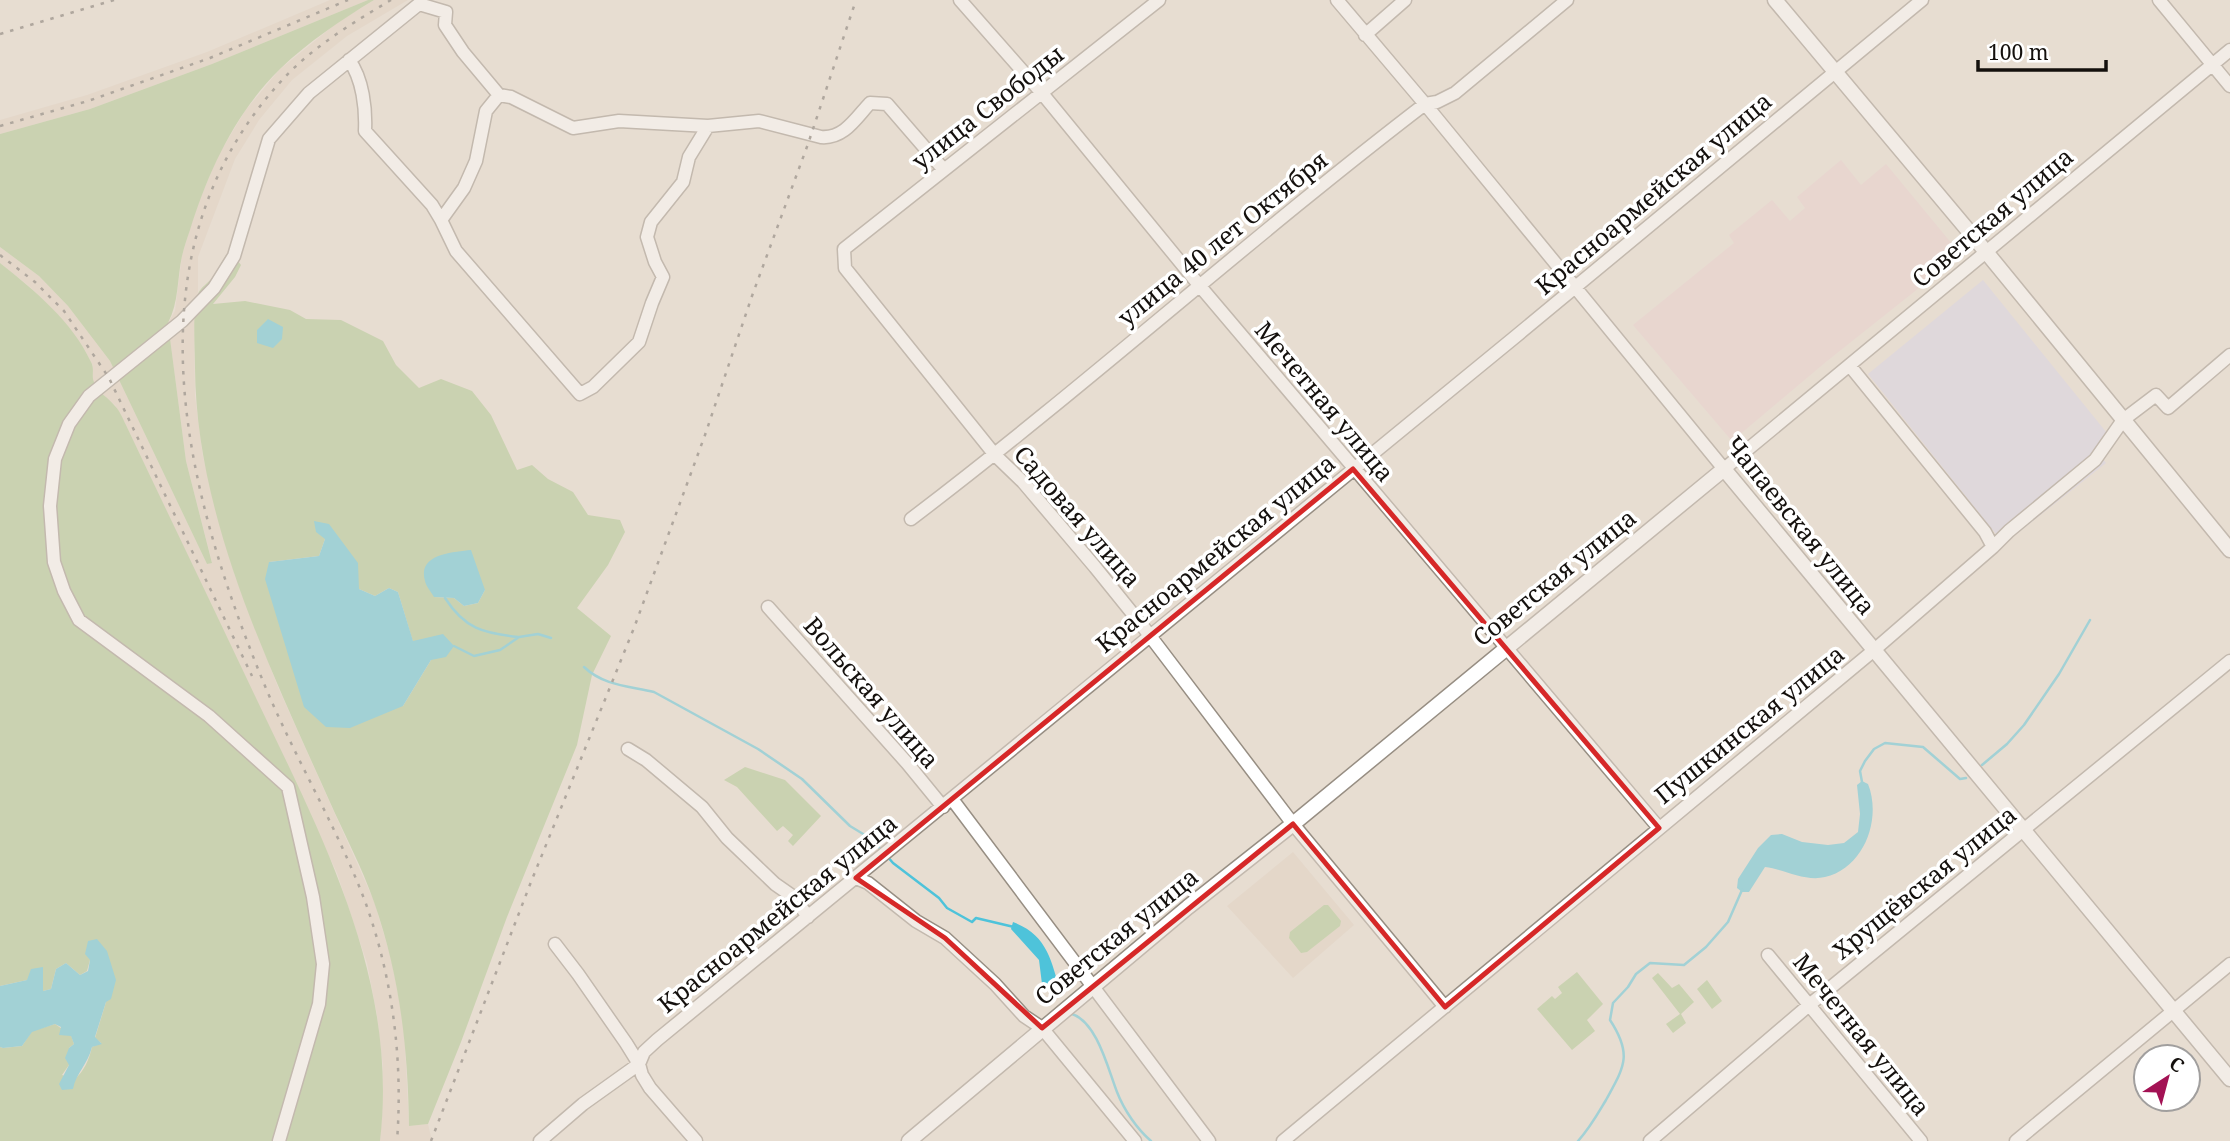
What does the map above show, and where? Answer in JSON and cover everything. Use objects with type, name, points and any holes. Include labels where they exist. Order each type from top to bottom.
[{"type":"main road","points":[[1775,0],[2230,550]]},
{"type":"main road","name":"Советская улица","points":[[909,1141],[1188,907],[1293,824],[1724,469]]},
{"type":"main road","name":"Чапаевская улица","points":[[1724,469],[2230,1079]]},
{"type":"street","name":"Мечетная улица","points":[[961,0],[1041,92],[1353,469],[1659,828]]},
{"type":"street","name":"улица Свободы","points":[[844,248],[1159,0]]},
{"type":"street","name":"Чапаевская улица","points":[[1337,0],[1724,469]]},
{"type":"street","points":[[1365,35],[1405,0]]},
{"type":"street","name":"улица 40 лет Октября","points":[[911,519],[995,455],[1334,174],[1425,104],[1437,102],[1455,93],[1567,0]]},
{"type":"street","name":"Красноармейская улица","points":[[540,1141],[583,1104],[639,1064],[644,1052],[657,1040],[1922,0]]},
{"type":"street","points":[[2159,0],[2230,86]]},
{"type":"street","points":[[279,1141],[319,1004],[323,964],[313,897],[288,787],[209,716],[79,620],[64,591],[54,562],[50,506],[55,459],[69,424],[89,396],[182,321],[214,288],[234,256],[269,139],[309,93],[419,4],[446,12],[445,26],[499,95],[511,97],[573,128],[619,121],[708,126],[759,121],[832,138],[844,131],[870,103],[887,104],[944,170]]},
{"type":"street","name":"Советская улица","points":[[1724,469],[2230,50]]},
{"type":"street","points":[[349,60],[356,69],[366,114],[365,131],[432,205],[456,251],[579,394],[593,387],[639,342],[663,277],[647,237],[652,222],[683,182],[689,157],[708,126]]},
{"type":"street","points":[[441,220],[464,188],[476,161],[486,111],[499,95]]},
{"type":"street","name":"Садовая улица","points":[[844,248],[845,268],[995,455],[1032,493],[1095,567],[1293,824],[1445,1007]]},
{"type":"street","name":"Пушкинская улица","points":[[1283,1141],[1873,651],[2009,531],[2095,460],[2123,421],[2156,395],[2168,408],[2230,355]]},
{"type":"street","points":[[1850,366],[1985,532],[1993,547]]},
{"type":"street","name":"Вольская улица","points":[[768,607],[900,755],[948,803],[1094,987],[1209,1141]]},
{"type":"street","name":"Хрущёвская улица","points":[[1650,1141],[1808,1006],[2230,661]]},
{"type":"street","points":[[628,749],[646,760],[702,807],[727,838],[786,894],[795,898],[808,917]]},
{"type":"street","points":[[860,875],[916,921],[945,938],[995,984],[1024,1016],[1042,1028],[1135,1141]]},
{"type":"street","points":[[555,944],[639,1064],[650,1088],[696,1141]]},
{"type":"street","name":"Мечетная улица","points":[[1768,956],[1921,1141]]},
{"type":"street","points":[[2016,1141],[2230,964]]},
{"type":"highlighted area","points":[[1353,469],[1659,828],[1445,1007],[1293,824],[1042,1028],[945,938],[856,878]]},
{"type":"shaded area","points":[[330,0],[368,0],[212,64],[90,109],[0,134],[0,120],[87,95],[207,52]]},
{"type":"shaded area","points":[[374,0],[408,0],[347,36],[292,80],[259,120],[235,159],[198,257],[194,329],[195,396],[203,457],[235,576],[278,687],[374,901],[391,958],[404,1025],[409,1126],[428,1124],[432,1141],[380,1141],[383,1066],[377,1015],[367,963],[337,873],[126,425],[115,405],[104,397],[92,380],[93,366],[83,347],[59,316],[31,288],[0,263],[0,247],[39,276],[68,306],[110,361],[207,564],[212,562],[186,461],[168,323],[175,311],[182,255],[197,206],[219,154],[245,111],[279,70],[338,22]]},
{"type":"shaded area","points":[[1841,160],[1861,185],[1886,164],[1957,250],[1941,263],[1944,268],[1732,441],[1633,325],[1734,243],[1729,235],[1772,200],[1790,221],[1805,208],[1797,197]]},
{"type":"shaded area","points":[[1983,280],[2111,438],[2100,455],[2106,463],[2004,544],[1868,374]]},
{"type":"shaded area","points":[[1293,852],[1354,925],[1293,978],[1227,906]]},
{"type":"green space","points":[[368,0],[374,0],[325,32],[291,59],[249,105],[225,144],[205,187],[184,249],[176,299],[168,323],[186,461],[212,563],[207,564],[110,361],[68,306],[39,276],[0,247],[0,134],[90,109],[212,64]]},
{"type":"green space","points":[[226,255],[234,256],[241,265],[235,277],[213,304],[245,301],[290,310],[306,319],[341,320],[383,341],[396,365],[419,388],[441,379],[472,391],[491,415],[517,470],[532,465],[548,479],[573,492],[588,515],[620,520],[625,532],[608,565],[577,608],[611,636],[592,675],[577,745],[507,917],[428,1124],[409,1126],[401,1013],[390,957],[374,902],[260,644],[222,535],[208,480],[199,424],[195,310],[199,292],[212,278]],"holes":[[[325,539],[359,589],[375,596],[389,588],[398,592],[413,642],[431,660],[403,706],[269,562],[319,556]],[[485,590],[478,603],[464,606],[454,598],[434,597]]]},
{"type":"green space","points":[[0,263],[39,296],[74,333],[92,365],[96,386],[120,413],[330,858],[367,967],[378,1024],[383,1082],[380,1141],[0,1141],[0,1047],[22,1046],[32,1031],[55,1024],[71,1035],[74,1044],[69,1048],[69,1065],[62,1075],[75,1079],[86,1065],[92,1047],[101,1043],[95,1038],[106,1002],[90,960],[87,971],[80,975],[66,963],[56,969],[51,989],[43,991],[43,968],[27,980],[0,986]]},
{"type":"green space","points":[[745,767],[785,780],[821,816],[793,846],[788,841],[793,835],[783,826],[777,831],[737,787],[724,780]]},
{"type":"green space","points":[[1324,905],[1328,905],[1341,921],[1340,926],[1307,952],[1301,953],[1289,938],[1290,932]]},
{"type":"green space","points":[[1577,972],[1603,1004],[1587,1020],[1595,1031],[1572,1050],[1537,1009],[1552,996],[1555,999],[1562,993],[1558,987]]},
{"type":"green space","points":[[1658,973],[1672,988],[1679,984],[1694,1002],[1681,1014],[1686,1023],[1673,1033],[1666,1024],[1680,1014],[1652,978]]},
{"type":"green space","points":[[1707,980],[1722,1001],[1712,1009],[1697,989]]},
{"type":"water","points":[[268,319],[283,327],[282,339],[273,348],[257,343],[257,330]]},
{"type":"water","points":[[314,521],[329,524],[358,563],[359,589],[375,596],[389,588],[398,592],[413,641],[443,634],[454,646],[446,657],[431,660],[403,706],[350,728],[326,727],[304,707],[265,579],[269,562],[319,556],[325,539],[316,532]]},
{"type":"water","points":[[471,550],[485,590],[478,603],[464,606],[454,598],[434,597],[425,581],[426,565],[438,556]]},
{"type":"water","points":[[1862,781],[1868,784],[1872,798],[1871,826],[1859,853],[1850,864],[1839,872],[1817,878],[1802,877],[1765,867],[1749,892],[1742,892],[1737,888],[1738,879],[1758,848],[1771,835],[1782,834],[1802,842],[1828,845],[1844,843],[1858,832],[1860,814],[1857,785]]},
{"type":"water","points":[[1013,922],[1034,934],[1046,950],[1061,993],[1059,996],[1054,997],[1042,984],[1039,960],[1011,929]]},
{"type":"water","points":[[97,939],[107,951],[116,980],[95,1037],[102,1044],[92,1047],[73,1089],[62,1090],[59,1084],[69,1065],[65,1058],[74,1044],[71,1036],[59,1035],[61,1027],[55,1024],[32,1032],[22,1046],[0,1047],[0,986],[27,980],[31,969],[43,967],[43,991],[51,989],[56,969],[66,963],[80,975],[88,971],[90,960],[85,954],[88,941]]},
{"type":"waterway","points":[[445,598],[460,617],[476,628],[518,637]]},
{"type":"waterway","points":[[1982,765],[2024,725],[2059,674],[2090,620]]},
{"type":"waterway","points":[[454,646],[474,656],[500,650],[519,637],[538,634],[551,638]]},
{"type":"waterway","points":[[584,667],[608,682],[654,692],[758,749],[802,779],[850,826],[873,840],[882,851]]},
{"type":"waterway","points":[[1862,782],[1860,771],[1865,761],[1874,749],[1885,743],[1923,747],[1960,779],[1966,778]]},
{"type":"waterway","points":[[887,856],[939,898],[947,908],[972,922],[976,918],[1014,927]]},
{"type":"waterway","points":[[1578,1141],[1600,1111],[1621,1069],[1624,1052],[1610,1020],[1613,1003],[1636,974],[1650,963],[1684,965],[1706,947],[1728,922],[1742,890]]},
{"type":"waterway","points":[[1072,1014],[1081,1019],[1095,1036],[1123,1106],[1151,1141]]},
{"type":"railway","points":[[0,34],[114,0]]},
{"type":"railway","points":[[0,126],[88,101],[210,58],[348,0]]},
{"type":"railway","points":[[391,0],[335,35],[296,66],[233,146],[201,219],[185,295],[183,374],[193,453],[211,533],[236,611],[277,714],[355,876],[375,933],[394,1021],[398,1081],[397,1141]]},
{"type":"railway","points":[[431,1141],[531,882],[634,628],[808,144],[856,0]]},
{"type":"railway","points":[[0,255],[35,282],[64,311],[109,378],[252,676]]}]
